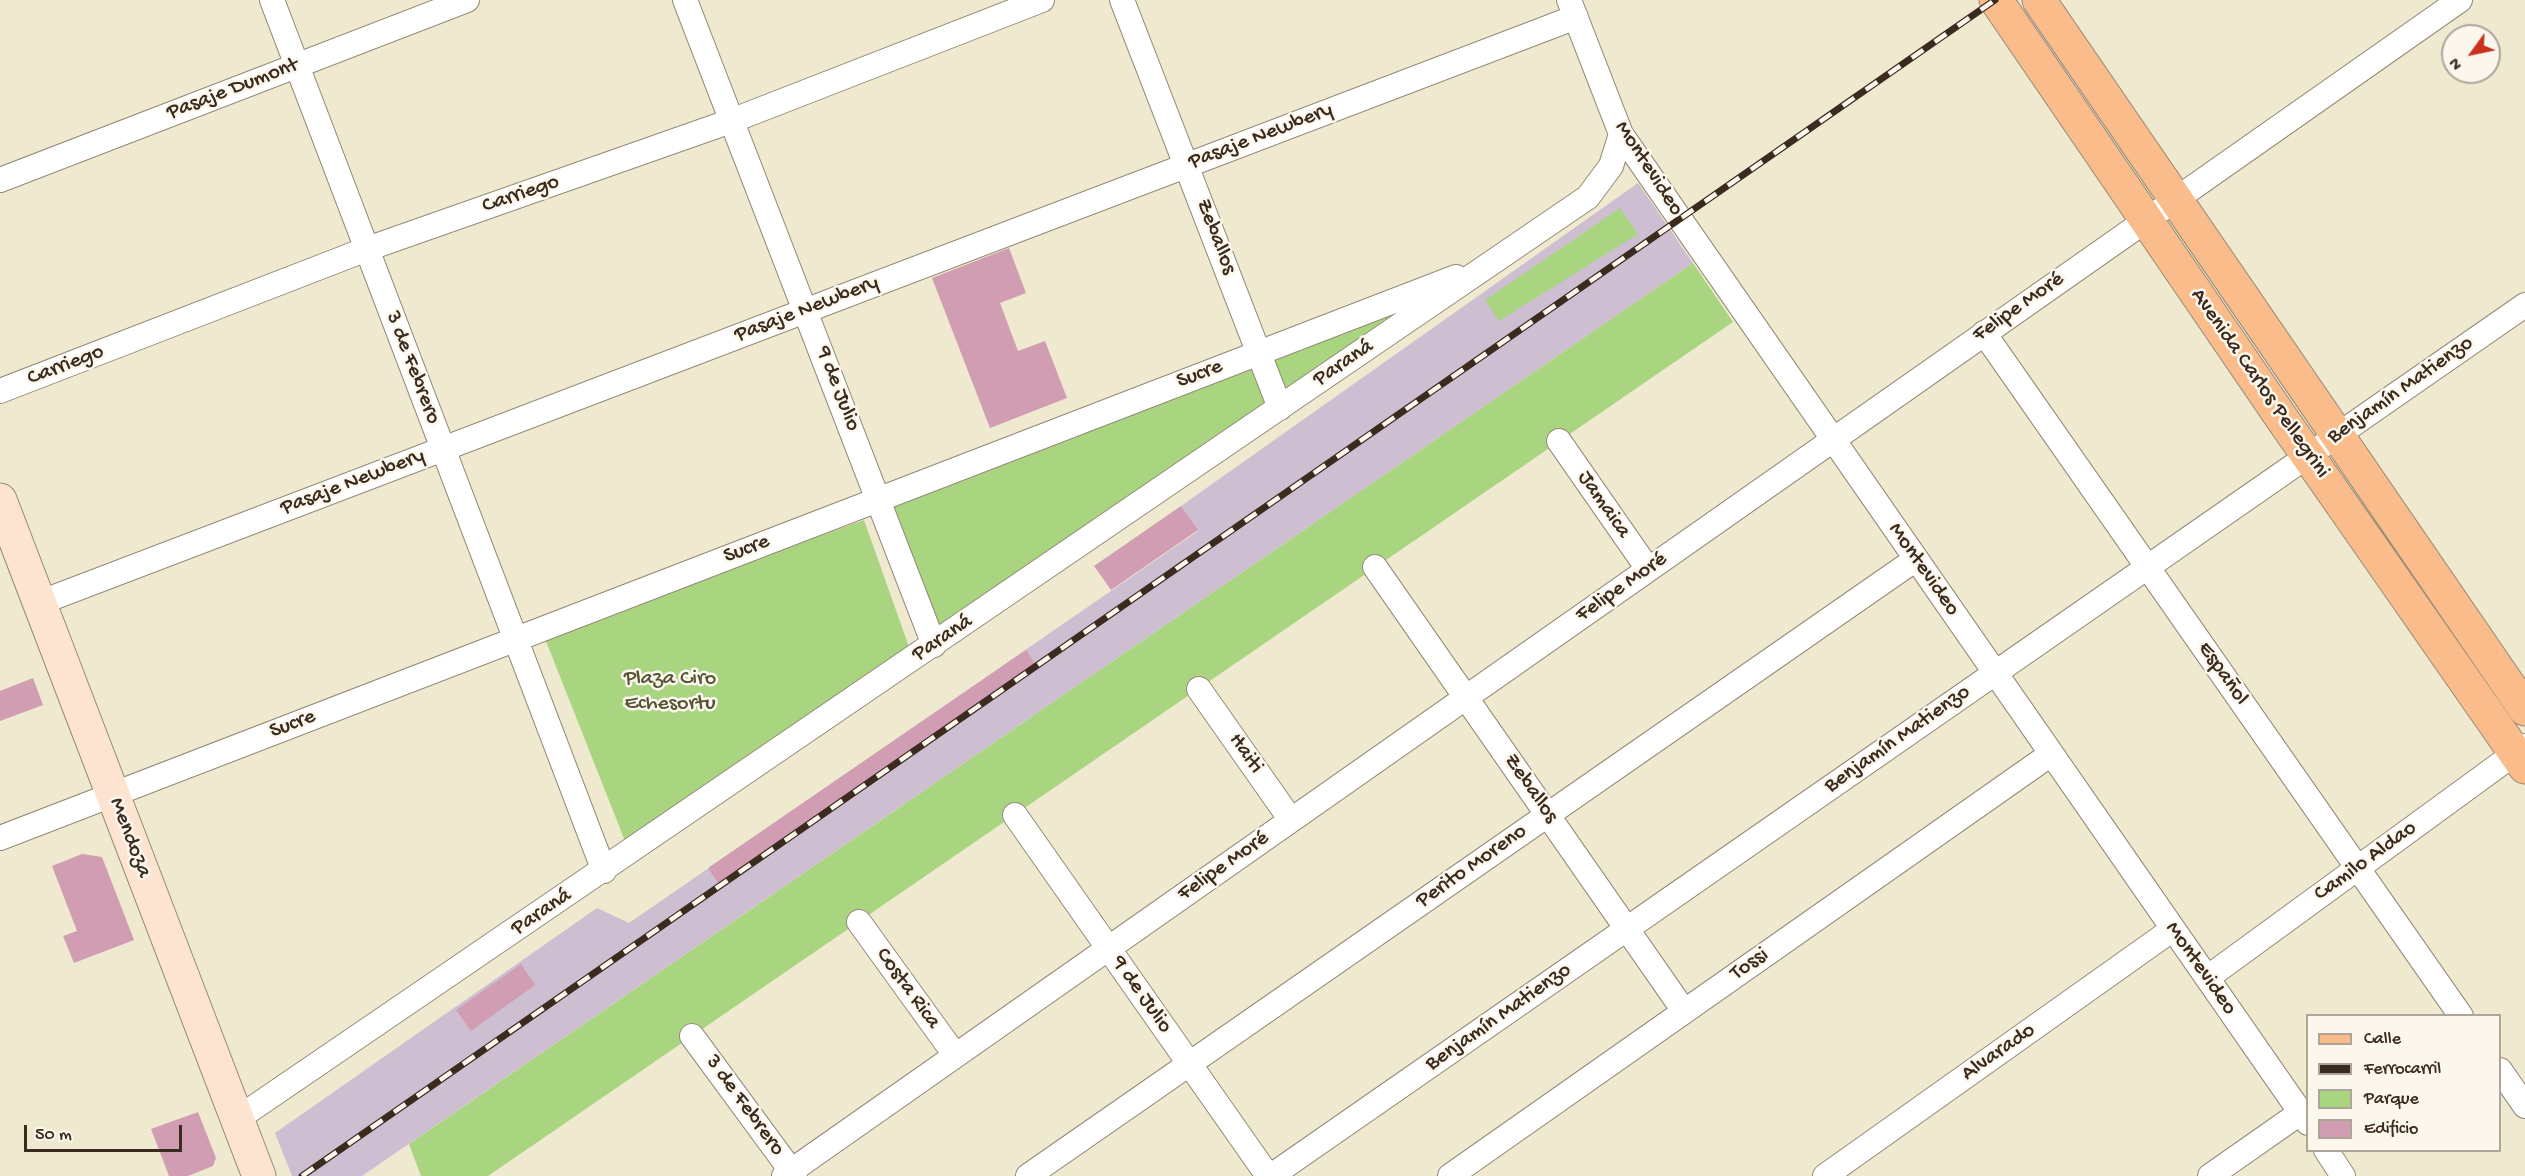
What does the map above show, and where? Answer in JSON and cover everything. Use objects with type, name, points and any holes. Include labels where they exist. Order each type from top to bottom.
[{"type":"main road","name":"Avenida Carlos Pellegrini","points":[[1996,0],[2308,456],[2522,755]]},
{"type":"main road","name":"Avenida Carlos Pellegrini","points":[[2039,0],[2336,437],[2525,709]]},
{"type":"main road","name":"Mendoza","points":[[0,500],[237,1119],[254,1174]]},
{"type":"street","name":"3 de Febrero","points":[[272,0],[604,871]]},
{"type":"street","name":"Pasaje Dumont","points":[[0,180],[467,0]]},
{"type":"street","name":"9 de Julio","points":[[686,0],[934,645]]},
{"type":"street","name":"Carriego","points":[[0,392],[367,249],[731,121],[1042,0]]},
{"type":"street","name":"Zeballos","points":[[1122,0],[1281,408]]},
{"type":"street","name":"Felipe Moré","points":[[790,1174],[955,1055],[2460,0]]},
{"type":"street","name":"Pasaje Newbery","points":[[39,603],[1187,165],[1572,8]]},
{"type":"street","name":"Montevideo","points":[[1572,8],[1621,134],[2304,1118]]},
{"type":"street","name":"Paraná","points":[[237,1119],[604,871],[1588,197],[1611,166],[1621,134]]},
{"type":"street","name":"Sucre","points":[[0,838],[1494,262]]},
{"type":"street","name":"Benjamín Matienzo","points":[[1270,1176],[2525,305]]},
{"type":"street","name":"Español","points":[[1984,333],[2460,1014]]},
{"type":"street","name":"Jamaica","points":[[1559,441],[1648,569]]},
{"type":"street","name":"Perito Moreno","points":[[1028,1176],[1916,559]]},
{"type":"street","name":"Zeballos","points":[[1375,567],[1684,1011]]},
{"type":"street","name":"Haiti","points":[[1199,689],[1291,820]]},
{"type":"street","name":"Tossi","points":[[1465,1172],[1684,1011],[2051,754]]},
{"type":"street","name":"Camilo Aldao","points":[[2207,978],[2357,868],[2522,755]]},
{"type":"street","name":"9 de Julio","points":[[1015,815],[1270,1176]]},
{"type":"street","name":"Costa Rica","points":[[859,922],[955,1055]]},
{"type":"street","name":"Alvarado","points":[[1825,1176],[2173,929]]},
{"type":"street","name":"3 de Febrero","points":[[692,1036],[790,1174]]},
{"type":"street","points":[[2501,1073],[2525,1106]]},
{"type":"street","points":[[2210,1176],[2304,1118]]},
{"type":"street","points":[[2327,1152],[2343,1176]]},
{"type":"shaded area","points":[[1638,183],[1693,263],[362,1176],[292,1176],[275,1133],[597,908],[629,923],[1198,531],[1181,506]]},
{"type":"green space","points":[[1620,208],[1638,234],[1499,321],[1485,300]]},
{"type":"green space","points":[[1693,263],[1733,322],[488,1176],[421,1176],[409,1144]]},
{"type":"green space","points":[[1441,291],[1286,396],[1272,358]]},
{"type":"green space","points":[[1252,360],[1271,408],[942,631],[891,504]]},
{"type":"green space","name":"Plaza Ciro Echesortu","points":[[864,520],[909,647],[625,841],[544,636]]},
{"type":"building","points":[[1009,248],[1026,293],[1000,303],[1018,351],[1045,341],[1067,398],[990,428],[932,278]]},
{"type":"building","points":[[1181,506],[1198,530],[1111,590],[1094,566]]},
{"type":"building","points":[[1026,650],[1036,665],[718,883],[708,868]]},
{"type":"building","points":[[33,678],[43,705],[0,721],[0,691]]},
{"type":"building","points":[[82,854],[102,857],[134,940],[74,963],[63,936],[77,931],[52,866]]},
{"type":"building","points":[[521,964],[535,985],[471,1031],[456,1010]]},
{"type":"building","points":[[198,1112],[216,1158],[213,1166],[188,1176],[169,1176],[151,1129]]},
{"type":"railway","points":[[302,1176],[1995,0]]}]
